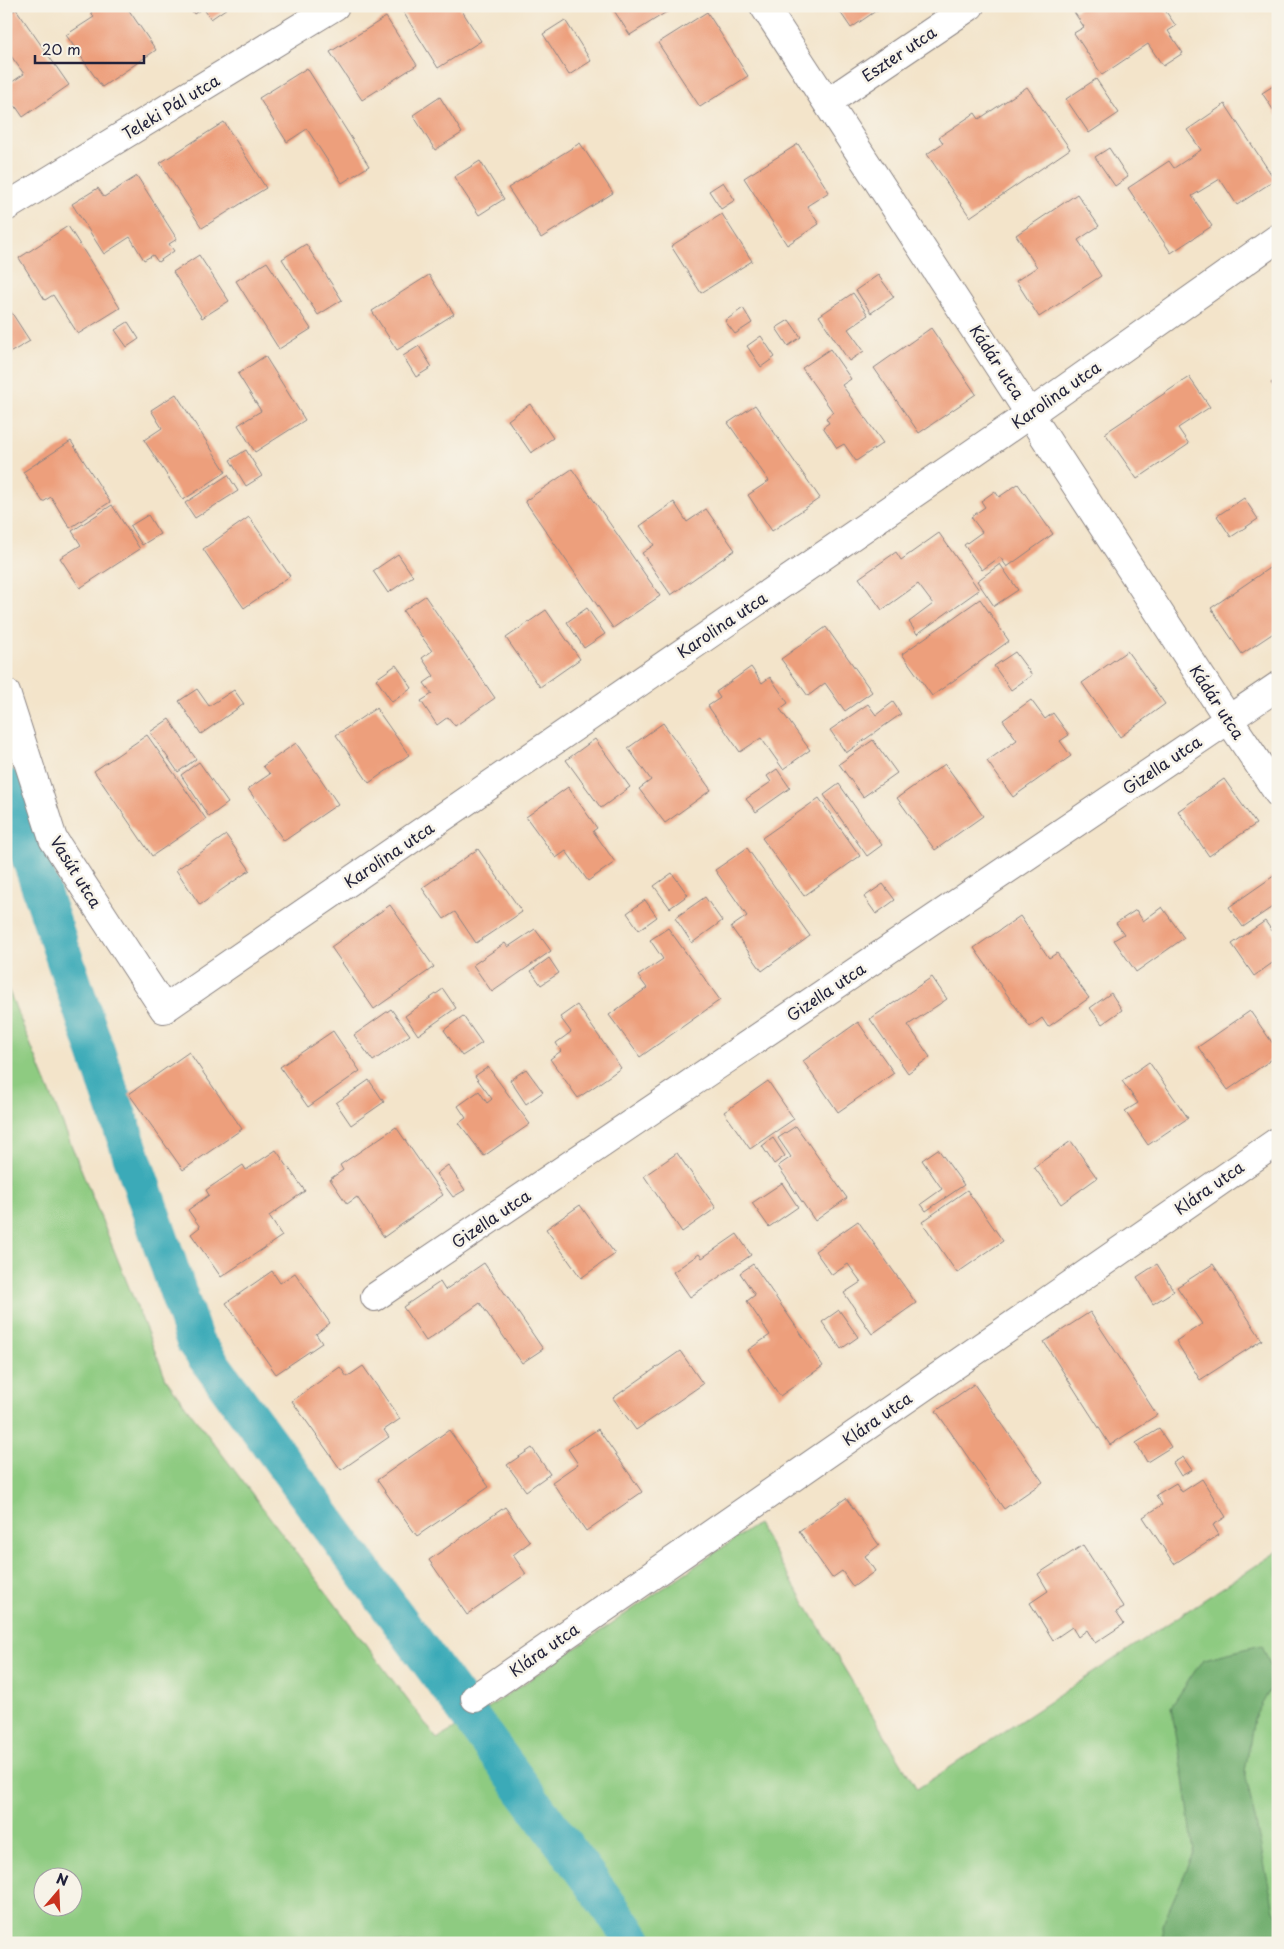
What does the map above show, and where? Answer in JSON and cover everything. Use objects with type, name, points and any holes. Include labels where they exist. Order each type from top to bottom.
[{"type":"street","name":"Teleki Pál utca","points":[[6,207],[335,6]]},
{"type":"street","name":"Kádár utca","points":[[764,6],[1278,793]]},
{"type":"street","name":"Eszter utca","points":[[828,102],[970,6]]},
{"type":"street","name":"Karolina utca","points":[[164,1009],[1031,413],[1278,238]]},
{"type":"street","name":"Gizella utca","points":[[375,1298],[1278,686]]},
{"type":"street","name":"Vasút utca","points":[[6,693],[53,839],[164,1009]]},
{"type":"street","name":"Klára utca","points":[[476,1698],[1278,1141]]},
{"type":"green space","points":[[6,984],[167,1381],[437,1739],[472,1719],[757,1524],[917,1789],[1278,1551],[1278,1943],[6,1943]]},
{"type":"green space","points":[[1262,1645],[1276,1679],[1254,1718],[1245,1772],[1274,1910],[1278,1914],[1278,1943],[1163,1943],[1162,1925],[1194,1853],[1184,1778],[1171,1707],[1203,1659]]},
{"type":"building","points":[[99,6],[126,6],[156,50],[102,87],[66,35],[94,17],[91,12]]},
{"type":"building","points":[[189,6],[226,6],[227,8],[211,19],[203,8],[194,14]]},
{"type":"building","points":[[401,6],[459,6],[481,41],[438,68]]},
{"type":"building","points":[[611,6],[676,6],[630,35]]},
{"type":"building","points":[[836,6],[883,6],[851,28]]},
{"type":"building","points":[[1082,6],[1162,6],[1176,26],[1168,31],[1183,53],[1163,66],[1148,44],[1102,75],[1074,33],[1084,27],[1074,12]]},
{"type":"building","points":[[16,9],[69,85],[23,117],[6,92],[6,86],[24,74],[6,49],[6,16]]},
{"type":"building","points":[[707,12],[748,76],[700,107],[658,43]]},
{"type":"building","points":[[386,17],[417,65],[362,100],[330,52]]},
{"type":"building","points":[[565,20],[591,61],[569,75],[543,34]]},
{"type":"building","points":[[307,68],[369,166],[342,183],[307,129],[287,142],[259,98]]},
{"type":"building","points":[[1096,79],[1119,113],[1089,133],[1066,99]]},
{"type":"building","points":[[1278,83],[1278,117],[1262,93]]},
{"type":"building","points":[[1027,87],[1070,149],[970,217],[927,154],[943,143],[939,137],[975,113],[979,119]]},
{"type":"building","points":[[440,97],[462,133],[435,150],[413,115]]},
{"type":"building","points":[[1225,104],[1275,180],[1237,205],[1220,179],[1192,196],[1212,226],[1171,253],[1128,188],[1169,161],[1174,168],[1201,150],[1187,130]]},
{"type":"building","points":[[224,122],[266,188],[202,228],[160,163]]},
{"type":"building","points":[[580,143],[613,193],[541,238],[508,188]]},
{"type":"building","points":[[798,144],[829,192],[807,206],[819,224],[787,245],[744,178]]},
{"type":"building","points":[[1109,148],[1128,177],[1115,186],[1095,157]]},
{"type":"building","points":[[480,161],[504,199],[479,215],[454,177]]},
{"type":"building","points":[[137,176],[177,239],[169,244],[174,251],[158,262],[153,255],[144,260],[130,237],[104,254],[72,204],[98,188],[104,197]]},
{"type":"building","points":[[723,182],[735,200],[721,209],[709,191]]},
{"type":"building","points":[[1077,194],[1099,226],[1078,240],[1101,276],[1039,317],[1016,281],[1037,267],[1016,235]]},
{"type":"building","points":[[722,214],[752,261],[701,293],[671,246]]},
{"type":"building","points":[[68,226],[120,308],[78,334],[53,295],[45,300],[19,258]]},
{"type":"building","points":[[306,244],[342,300],[318,315],[282,259]]},
{"type":"building","points":[[199,255],[229,301],[202,318],[173,272]]},
{"type":"building","points":[[267,262],[311,329],[279,349],[236,281]]},
{"type":"building","points":[[429,275],[454,314],[397,350],[372,311]]},
{"type":"building","points":[[878,275],[894,297],[871,313],[856,290]]},
{"type":"building","points":[[853,293],[868,315],[848,329],[864,351],[849,361],[819,316]]},
{"type":"building","points":[[6,304],[30,341],[6,355]]},
{"type":"building","points":[[743,308],[752,323],[735,334],[725,321]]},
{"type":"building","points":[[789,320],[801,337],[788,346],[776,328]]},
{"type":"building","points":[[128,322],[139,339],[127,347],[115,330]]},
{"type":"building","points":[[931,328],[976,394],[919,433],[874,368]]},
{"type":"building","points":[[761,336],[775,357],[761,367],[747,346]]},
{"type":"building","points":[[419,346],[432,367],[416,377],[403,356]]},
{"type":"building","points":[[830,349],[851,379],[842,385],[883,443],[856,461],[844,444],[837,448],[823,427],[829,423],[826,418],[833,412],[802,368]]},
{"type":"building","points":[[265,356],[305,420],[255,452],[238,425],[261,411],[238,374]]},
{"type":"building","points":[[1189,377],[1210,407],[1178,428],[1189,444],[1137,479],[1105,433]]},
{"type":"building","points":[[1278,378],[1278,392],[1271,383]]},
{"type":"building","points":[[1278,392],[1278,401],[1274,395]]},
{"type":"building","points":[[176,394],[226,472],[183,500],[144,440],[162,428],[151,410]]},
{"type":"building","points":[[530,404],[553,438],[531,453],[508,420]]},
{"type":"building","points":[[755,405],[820,498],[772,531],[748,495],[769,481],[728,423]]},
{"type":"building","points":[[71,441],[110,502],[70,528],[51,497],[43,502],[23,472]]},
{"type":"building","points":[[246,450],[262,476],[246,486],[230,460]]},
{"type":"building","points":[[572,469],[660,596],[613,628],[525,501]]},
{"type":"building","points":[[228,475],[238,491],[195,518],[185,503]]},
{"type":"building","points":[[1018,484],[1053,534],[1007,567],[1000,557],[982,570],[964,545],[982,532],[971,517],[985,507],[981,501],[995,491],[999,497]]},
{"type":"building","points":[[1244,498],[1258,519],[1231,537],[1217,516]]},
{"type":"building","points":[[674,502],[687,522],[706,509],[735,550],[671,595],[642,553],[654,545],[640,526]]},
{"type":"building","points":[[112,505],[140,549],[80,588],[60,558],[81,545],[72,531]]},
{"type":"building","points":[[148,515],[160,534],[142,545],[130,526]]},
{"type":"building","points":[[249,517],[290,576],[244,608],[203,549]]},
{"type":"building","points":[[939,533],[979,590],[917,634],[909,622],[933,604],[918,584],[882,610],[859,578],[896,552],[901,560]]},
{"type":"building","points":[[398,554],[413,576],[388,593],[373,571]]},
{"type":"building","points":[[1278,562],[1278,630],[1242,654],[1211,608]]},
{"type":"building","points":[[1000,564],[1018,590],[994,606],[977,581]]},
{"type":"building","points":[[425,596],[495,698],[455,726],[448,717],[437,725],[421,701],[432,694],[424,683],[434,676],[422,658],[432,651],[403,611]]},
{"type":"building","points":[[980,599],[1009,641],[932,696],[902,654]]},
{"type":"building","points":[[587,608],[605,634],[584,648],[567,622]]},
{"type":"building","points":[[546,610],[580,659],[540,687],[506,638]]},
{"type":"building","points":[[826,627],[872,692],[845,711],[825,683],[808,696],[781,659]]},
{"type":"building","points":[[1127,651],[1165,704],[1120,737],[1082,683]]},
{"type":"building","points":[[1015,652],[1032,675],[1011,690],[994,666]]},
{"type":"building","points":[[396,665],[412,688],[392,702],[376,679]]},
{"type":"building","points":[[751,667],[762,683],[770,677],[788,703],[780,709],[810,750],[783,769],[761,738],[740,752],[708,706],[720,698],[716,692]]},
{"type":"building","points":[[197,689],[209,706],[234,690],[244,704],[201,734],[179,701]]},
{"type":"building","points":[[1031,700],[1045,719],[1053,713],[1069,735],[1060,741],[1071,756],[1013,797],[987,761],[1017,740],[1003,720]]},
{"type":"building","points":[[893,702],[901,714],[846,753],[830,730],[868,704],[876,715]]},
{"type":"building","points":[[376,708],[409,755],[369,783],[336,735]]},
{"type":"building","points":[[169,719],[196,759],[178,772],[150,732]]},
{"type":"building","points":[[663,723],[711,790],[665,823],[639,789],[651,780],[628,748]]},
{"type":"building","points":[[147,735],[206,819],[152,856],[94,771]]},
{"type":"building","points":[[595,739],[630,787],[601,808],[566,760]]},
{"type":"building","points":[[873,740],[897,773],[863,797],[839,764]]},
{"type":"building","points":[[296,743],[338,804],[284,841],[248,789],[270,774],[263,766]]},
{"type":"building","points":[[199,762],[228,803],[209,817],[181,775]]},
{"type":"building","points":[[945,764],[983,816],[935,850],[897,798]]},
{"type":"building","points":[[777,769],[790,788],[756,812],[746,799],[771,782],[767,776]]},
{"type":"building","points":[[1224,779],[1256,824],[1209,856],[1178,811]]},
{"type":"building","points":[[839,784],[882,845],[867,856],[824,795]]},
{"type":"building","points":[[568,787],[597,828],[593,831],[615,862],[588,881],[566,851],[556,858],[526,817]]},
{"type":"building","points":[[819,798],[860,856],[804,896],[762,838]]},
{"type":"building","points":[[226,835],[250,870],[200,905],[176,870]]},
{"type":"building","points":[[747,848],[810,936],[762,971],[731,927],[747,916],[715,870]]},
{"type":"building","points":[[478,849],[522,912],[476,943],[455,912],[444,919],[422,888]]},
{"type":"building","points":[[672,873],[688,895],[670,908],[654,886]]},
{"type":"building","points":[[1278,873],[1278,903],[1243,927],[1229,907]]},
{"type":"building","points":[[883,884],[895,900],[876,914],[864,897]]},
{"type":"building","points":[[705,897],[722,921],[692,943],[675,918]]},
{"type":"building","points":[[645,900],[657,917],[639,930],[627,913]]},
{"type":"building","points":[[390,905],[434,967],[374,1009],[331,947]]},
{"type":"building","points":[[1162,907],[1184,938],[1136,972],[1114,940],[1124,934],[1116,923],[1136,910],[1143,921]]},
{"type":"building","points":[[1020,916],[1049,958],[1057,953],[1089,998],[1048,1027],[1042,1018],[1030,1027],[974,948]]},
{"type":"building","points":[[1265,921],[1278,939],[1278,959],[1254,976],[1232,944]]},
{"type":"building","points":[[668,928],[720,1000],[640,1057],[609,1015],[647,988],[638,976],[663,959],[650,940]]},
{"type":"building","points":[[535,929],[551,951],[492,992],[473,965],[505,943],[508,947]]},
{"type":"building","points":[[549,958],[559,973],[541,985],[531,971]]},
{"type":"building","points":[[932,977],[947,999],[908,1025],[930,1057],[908,1073],[870,1019]]},
{"type":"building","points":[[443,989],[456,1008],[418,1035],[405,1016]]},
{"type":"building","points":[[1111,993],[1122,1010],[1102,1024],[1090,1008]]},
{"type":"building","points":[[577,1005],[621,1068],[578,1098],[550,1059],[561,1051],[556,1043],[571,1032],[560,1017]]},
{"type":"building","points":[[391,1009],[410,1035],[373,1061],[354,1035]]},
{"type":"building","points":[[1250,1011],[1278,1051],[1278,1055],[1228,1090],[1198,1047]]},
{"type":"building","points":[[463,1016],[482,1043],[462,1056],[444,1030]]},
{"type":"building","points":[[858,1022],[894,1073],[838,1112],[803,1061]]},
{"type":"building","points":[[333,1031],[360,1071],[308,1107],[280,1067]]},
{"type":"building","points":[[189,1052],[242,1129],[183,1170],[129,1094]]},
{"type":"building","points":[[1149,1062],[1188,1118],[1148,1145],[1125,1111],[1138,1103],[1122,1081]]},
{"type":"building","points":[[488,1067],[530,1124],[484,1156],[459,1123],[466,1118],[458,1106],[479,1091],[487,1103],[492,1099],[475,1076]]},
{"type":"building","points":[[526,1069],[543,1092],[526,1104],[510,1080]]},
{"type":"building","points":[[369,1080],[384,1102],[351,1125],[336,1103]]},
{"type":"building","points":[[768,1081],[794,1119],[750,1149],[724,1112]]},
{"type":"building","points":[[796,1126],[847,1198],[815,1221],[778,1166],[791,1157],[778,1138]]},
{"type":"building","points":[[396,1127],[443,1195],[384,1237],[357,1197],[347,1204],[330,1179],[343,1170],[340,1165]]},
{"type":"building","points":[[773,1138],[785,1156],[774,1164],[762,1146]]},
{"type":"building","points":[[1071,1141],[1097,1178],[1061,1204],[1034,1167]]},
{"type":"building","points":[[938,1149],[964,1185],[926,1211],[921,1204],[942,1189],[922,1160]]},
{"type":"building","points":[[276,1150],[305,1191],[269,1216],[282,1236],[221,1277],[191,1234],[200,1227],[188,1210],[209,1195],[206,1190],[243,1165],[246,1170]]},
{"type":"building","points":[[677,1153],[716,1208],[682,1232],[644,1176]]},
{"type":"building","points":[[448,1165],[465,1190],[453,1197],[436,1174]]},
{"type":"building","points":[[782,1183],[798,1207],[769,1227],[752,1203]]},
{"type":"building","points":[[967,1190],[1003,1241],[957,1273],[922,1222]]},
{"type":"building","points":[[580,1205],[615,1254],[581,1278],[546,1229]]},
{"type":"building","points":[[858,1221],[916,1303],[872,1334],[844,1293],[861,1282],[848,1264],[832,1275],[815,1251]]},
{"type":"building","points":[[737,1234],[751,1255],[690,1297],[673,1272],[699,1254],[702,1258]]},
{"type":"building","points":[[484,1263],[543,1349],[522,1363],[480,1303],[426,1341],[403,1307],[440,1282],[445,1290]]},
{"type":"building","points":[[753,1264],[823,1366],[780,1396],[748,1350],[770,1335],[747,1301],[755,1295],[740,1273]]},
{"type":"building","points":[[1157,1264],[1174,1291],[1153,1304],[1137,1277]]},
{"type":"building","points":[[1213,1264],[1262,1340],[1200,1380],[1176,1341],[1202,1324],[1177,1287]]},
{"type":"building","points":[[272,1271],[280,1283],[295,1273],[330,1323],[316,1334],[322,1343],[276,1374],[226,1303]]},
{"type":"building","points":[[839,1310],[858,1337],[841,1349],[822,1322]]},
{"type":"building","points":[[1090,1312],[1157,1415],[1110,1445],[1044,1342]]},
{"type":"building","points":[[680,1351],[703,1384],[636,1430],[613,1398]]},
{"type":"building","points":[[363,1366],[400,1419],[384,1430],[389,1437],[341,1470],[292,1401],[340,1367],[347,1377]]},
{"type":"building","points":[[974,1384],[1043,1482],[1004,1509],[936,1411]]},
{"type":"building","points":[[598,1429],[642,1492],[586,1531],[552,1482],[578,1464],[568,1449]]},
{"type":"building","points":[[1159,1429],[1171,1447],[1147,1462],[1136,1443]]},
{"type":"building","points":[[449,1430],[489,1487],[417,1536],[377,1480]]},
{"type":"building","points":[[532,1448],[550,1474],[526,1491],[507,1465]]},
{"type":"building","points":[[1183,1457],[1192,1470],[1181,1476],[1173,1463]]},
{"type":"building","points":[[1202,1479],[1226,1517],[1213,1525],[1219,1535],[1174,1564],[1143,1517],[1162,1505],[1156,1495],[1176,1483],[1182,1492]]},
{"type":"building","points":[[846,1498],[879,1545],[865,1556],[875,1571],[853,1587],[842,1571],[832,1578],[799,1531]]},
{"type":"building","points":[[505,1507],[530,1542],[513,1555],[526,1574],[467,1615],[429,1560]]},
{"type":"building","points":[[1083,1545],[1124,1608],[1116,1612],[1124,1624],[1095,1643],[1087,1630],[1078,1637],[1072,1627],[1053,1640],[1030,1603],[1048,1591],[1038,1574]]},
{"type":"waterway","points":[[6,787],[195,1342],[636,1943]]}]
